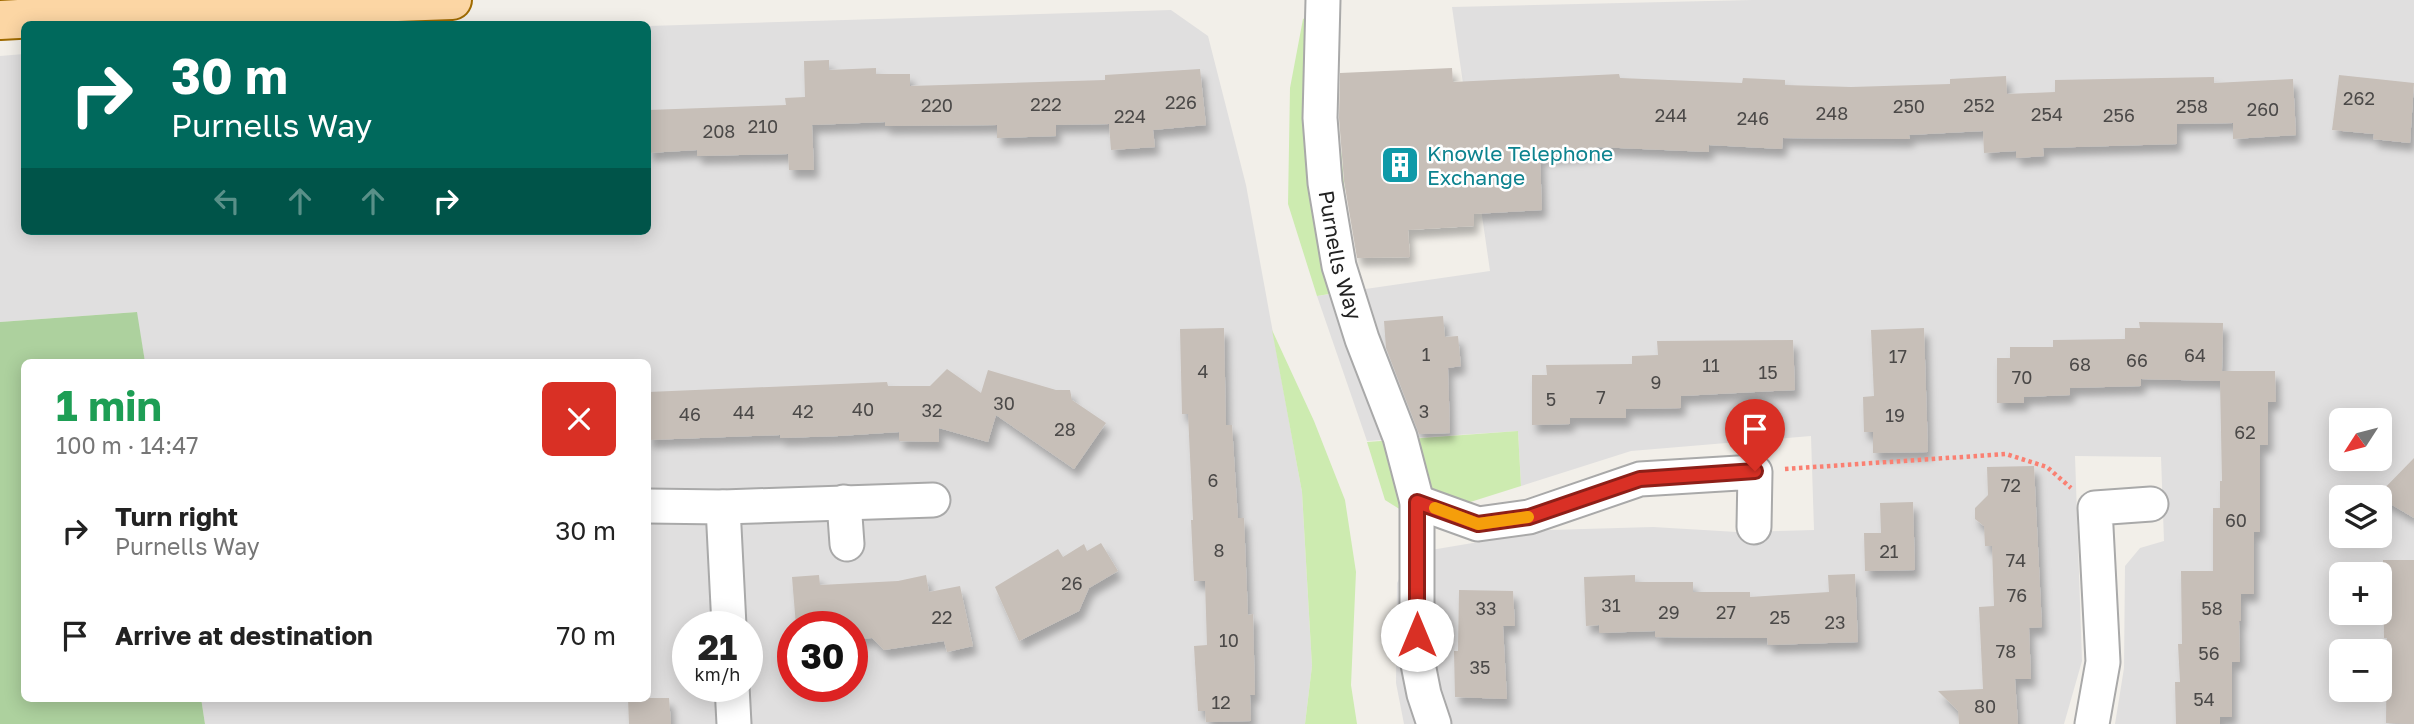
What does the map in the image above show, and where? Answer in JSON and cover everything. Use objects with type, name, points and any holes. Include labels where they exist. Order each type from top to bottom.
[{"type":"main road","points":[[0,20],[452,0]]},
{"type":"street","name":"Purnells Way","points":[[1323,0],[1320,118],[1325,183],[1339,266],[1362,339],[1400,437],[1417,502],[1417,659],[1434,724]]},
{"type":"street","points":[[1417,502],[1478,524],[1529,517],[1640,479],[1755,471],[1754,527]]},
{"type":"street","points":[[651,506],[723,507],[933,500]]},
{"type":"street","points":[[844,502],[847,544]]},
{"type":"street","points":[[2092,724],[2103,662],[2095,509],[2151,504]]},
{"type":"street","points":[[723,507],[728,611]]},
{"type":"street","points":[[733,702],[734,724]]},
{"type":"path","points":[[1755,471],[2006,454],[2047,467],[2095,509]]},
{"type":"shaded area","points":[[1752,0],[2414,0],[2414,724],[2115,724],[2124,668],[2125,566],[2140,548],[2164,541],[2161,457],[2075,456],[2082,661],[2064,724],[1404,724],[1396,683],[1397,583],[1409,559],[1431,550],[1549,530],[1653,527],[1737,532],[1814,530],[1811,436],[1631,451],[1521,486],[1518,431],[1367,441],[1317,296],[1490,271],[1452,7]]},
{"type":"shaded area","points":[[1171,10],[1208,36],[1246,185],[1302,492],[1312,666],[1305,724],[205,724],[202,702],[651,702],[651,359],[144,359],[136,312],[0,322],[0,56],[21,54],[21,235],[651,235],[651,26]]},
{"type":"green space","points":[[1324,8],[1336,150],[1341,150],[1354,290],[1317,296],[1288,204],[1290,88],[1303,19]]},
{"type":"green space","points":[[137,312],[145,359],[21,359],[21,702],[202,702],[205,724],[0,724],[0,322]]},
{"type":"green space","points":[[1272,330],[1314,421],[1345,500],[1356,572],[1351,685],[1357,724],[1305,724],[1312,666],[1302,492]]},
{"type":"green space","points":[[1518,431],[1521,486],[1464,504],[1401,510],[1385,500],[1367,442]]},
{"type":"building","points":[[829,60],[829,70],[876,68],[876,74],[910,74],[910,86],[1105,80],[1105,75],[1200,69],[1206,125],[1153,130],[1155,147],[1111,150],[1109,124],[1056,125],[1056,136],[997,138],[997,125],[885,126],[885,122],[812,125],[814,170],[789,170],[788,154],[697,156],[697,150],[651,153],[651,110],[786,105],[785,98],[805,97],[804,61]]},
{"type":"building","points":[[1452,68],[1453,82],[1619,74],[1620,78],[1742,83],[1743,78],[1785,80],[1785,85],[1851,87],[1950,84],[1950,79],[2006,76],[2007,94],[2055,92],[2055,80],[2214,77],[2214,83],[2293,79],[2296,135],[2233,139],[2233,123],[2177,124],[2177,144],[2043,148],[2044,156],[2016,158],[2016,151],[1984,153],[1983,131],[1909,135],[1910,139],[1783,138],[1782,149],[1709,145],[1709,152],[1597,147],[1598,153],[1540,157],[1542,210],[1474,214],[1474,226],[1408,230],[1410,257],[1357,258],[1344,181],[1339,118],[1340,73]]},
{"type":"building","points":[[2339,75],[2414,83],[2410,143],[2373,139],[2374,134],[2332,130]]},
{"type":"building","points":[[1443,316],[1445,337],[1458,336],[1461,366],[1448,368],[1450,433],[1419,434],[1386,348],[1384,321]]},
{"type":"building","points":[[2139,322],[2223,323],[2222,371],[2275,371],[2276,402],[2268,402],[2268,445],[2260,445],[2260,532],[2254,532],[2254,594],[2241,594],[2240,662],[2232,662],[2232,717],[2220,717],[2220,724],[2176,724],[2175,682],[2180,682],[2178,644],[2182,644],[2181,571],[2213,571],[2213,508],[2220,508],[2222,481],[2220,381],[2141,379],[2141,386],[2070,388],[2070,395],[2024,397],[2024,403],[1997,403],[1997,358],[2010,358],[2010,347],[2053,347],[2053,340],[2125,339],[2125,328],[2140,328]]},
{"type":"building","points":[[1224,328],[1226,425],[1232,425],[1238,518],[1244,518],[1248,615],[1253,614],[1255,695],[1250,695],[1251,721],[1206,722],[1205,711],[1198,711],[1194,646],[1207,645],[1205,581],[1194,581],[1188,414],[1182,414],[1180,329]]},
{"type":"building","points":[[1924,328],[1928,452],[1873,453],[1873,432],[1864,432],[1863,397],[1874,396],[1871,330]]},
{"type":"building","points":[[1793,340],[1795,390],[1681,396],[1681,408],[1626,409],[1626,418],[1570,418],[1570,424],[1532,425],[1532,375],[1547,375],[1546,365],[1632,364],[1632,356],[1658,355],[1657,341]]},
{"type":"building","points":[[947,369],[981,393],[988,370],[1056,390],[1070,390],[1072,400],[1106,423],[1074,469],[996,415],[988,442],[939,428],[939,442],[899,441],[899,432],[780,438],[780,435],[651,440],[651,392],[887,382],[888,386],[930,386]]},
{"type":"building","points":[[2414,458],[2414,518],[2392,505],[2392,485],[2388,485]]},
{"type":"building","points":[[2034,466],[2042,627],[2029,628],[2031,679],[2015,679],[2018,724],[1959,724],[1958,711],[1938,691],[1983,689],[1979,607],[1994,606],[1992,546],[1985,546],[1984,526],[1975,519],[1975,508],[1988,495],[1987,467]]},
{"type":"building","points":[[1913,502],[1915,570],[1865,571],[1864,533],[1881,533],[1880,503]]},
{"type":"building","points":[[1101,543],[1118,571],[1089,588],[1079,611],[1019,641],[995,587],[1058,549],[1063,557],[1084,544],[1087,551]]},
{"type":"building","points":[[2414,560],[2414,724],[2386,723],[2386,702],[2392,702],[2392,639],[2384,638],[2384,625],[2392,625],[2392,562],[2383,562]]},
{"type":"building","points":[[1855,574],[1858,642],[1768,645],[1767,638],[1655,637],[1655,631],[1599,633],[1599,625],[1586,626],[1584,577],[1635,575],[1635,582],[1693,582],[1693,592],[1750,592],[1750,597],[1829,592],[1828,575]]},
{"type":"building","points":[[819,575],[820,585],[898,581],[926,575],[929,592],[960,586],[973,646],[947,652],[944,641],[884,650],[872,638],[868,638],[868,611],[795,611],[792,577]]},
{"type":"building","points":[[1459,590],[1513,591],[1515,626],[1503,626],[1507,699],[1455,697],[1454,651],[1458,651]]},
{"type":"building","points":[[651,698],[669,698],[671,724],[629,724],[628,702],[651,702]]},
{"type":"slow traffic","points":[[1435,508],[1478,524],[1528,517]]},
{"type":"place","name":"Knowle Telephone Exchange","points":[[1400,165]]},
{"type":"route","points":[[1417,635],[1417,502],[1478,524],[1529,517],[1640,479],[1755,471]]}]
